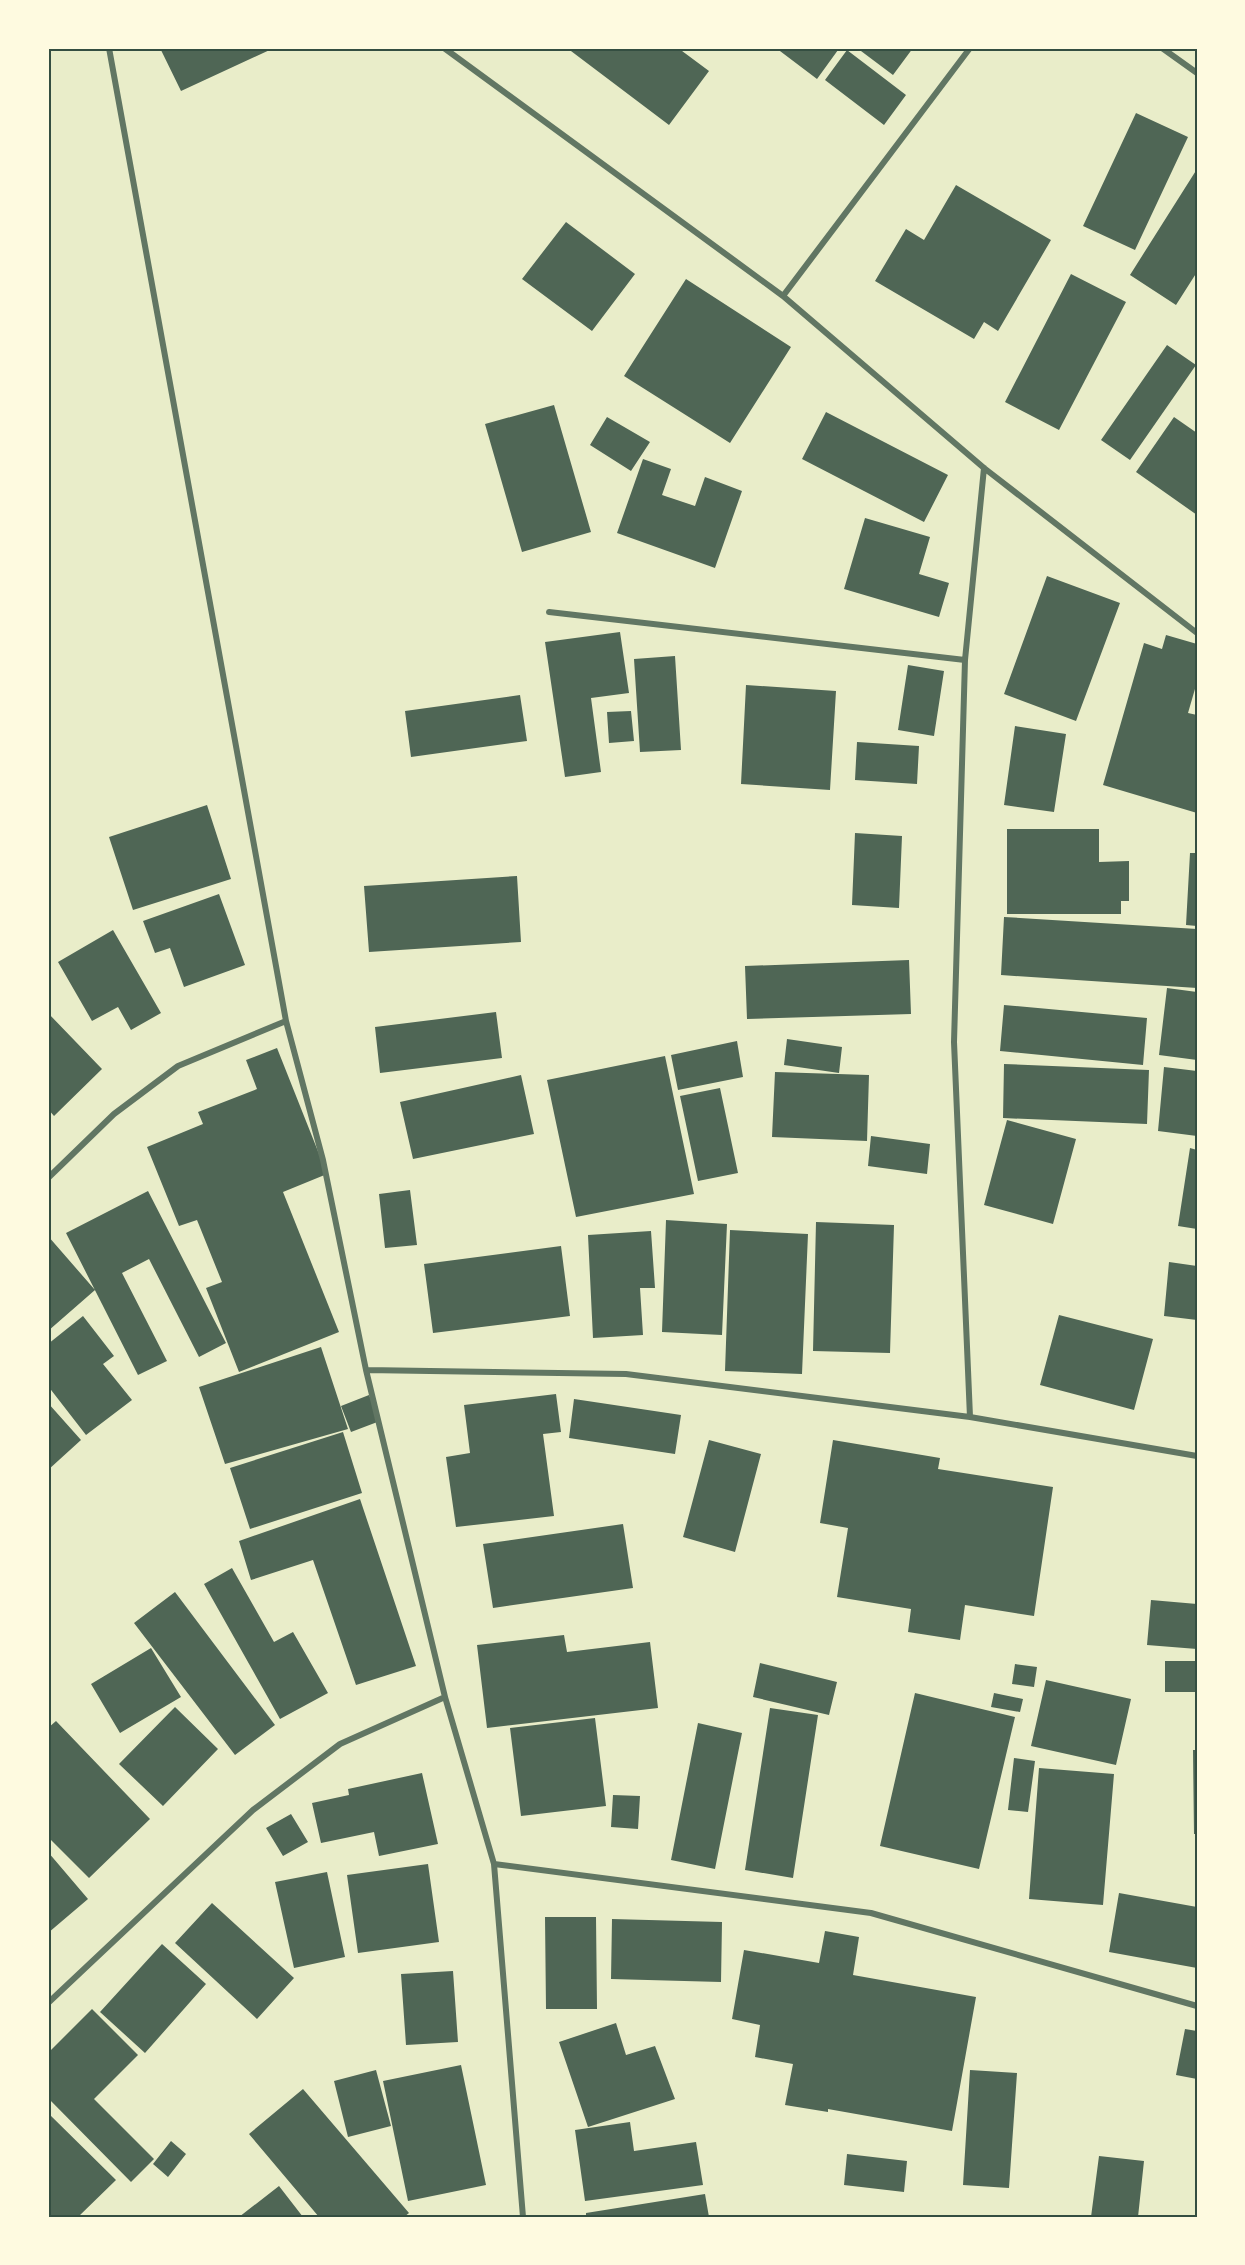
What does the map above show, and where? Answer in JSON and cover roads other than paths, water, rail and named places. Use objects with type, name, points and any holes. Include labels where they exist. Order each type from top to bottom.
[{"type":"street","points":[[109,48],[286,1021],[323,1160],[366,1370],[446,1697],[494,1864],[523,2217]]},
{"type":"street","points":[[444,48],[783,296],[984,468],[1197,633]]},
{"type":"street","points":[[454,55],[459,48]]},
{"type":"street","points":[[783,296],[970,48]]},
{"type":"street","points":[[1162,48],[1197,72]]},
{"type":"street","points":[[970,1417],[954,1042],[965,660],[984,468]]},
{"type":"street","points":[[549,612],[965,660]]},
{"type":"street","points":[[48,1178],[114,1114],[178,1066],[286,1021]]},
{"type":"street","points":[[366,1370],[626,1374],[970,1417],[1197,1456]]},
{"type":"street","points":[[48,2003],[253,1810],[340,1744],[446,1697]]},
{"type":"street","points":[[494,1864],[871,1913],[1197,2006]]}]
